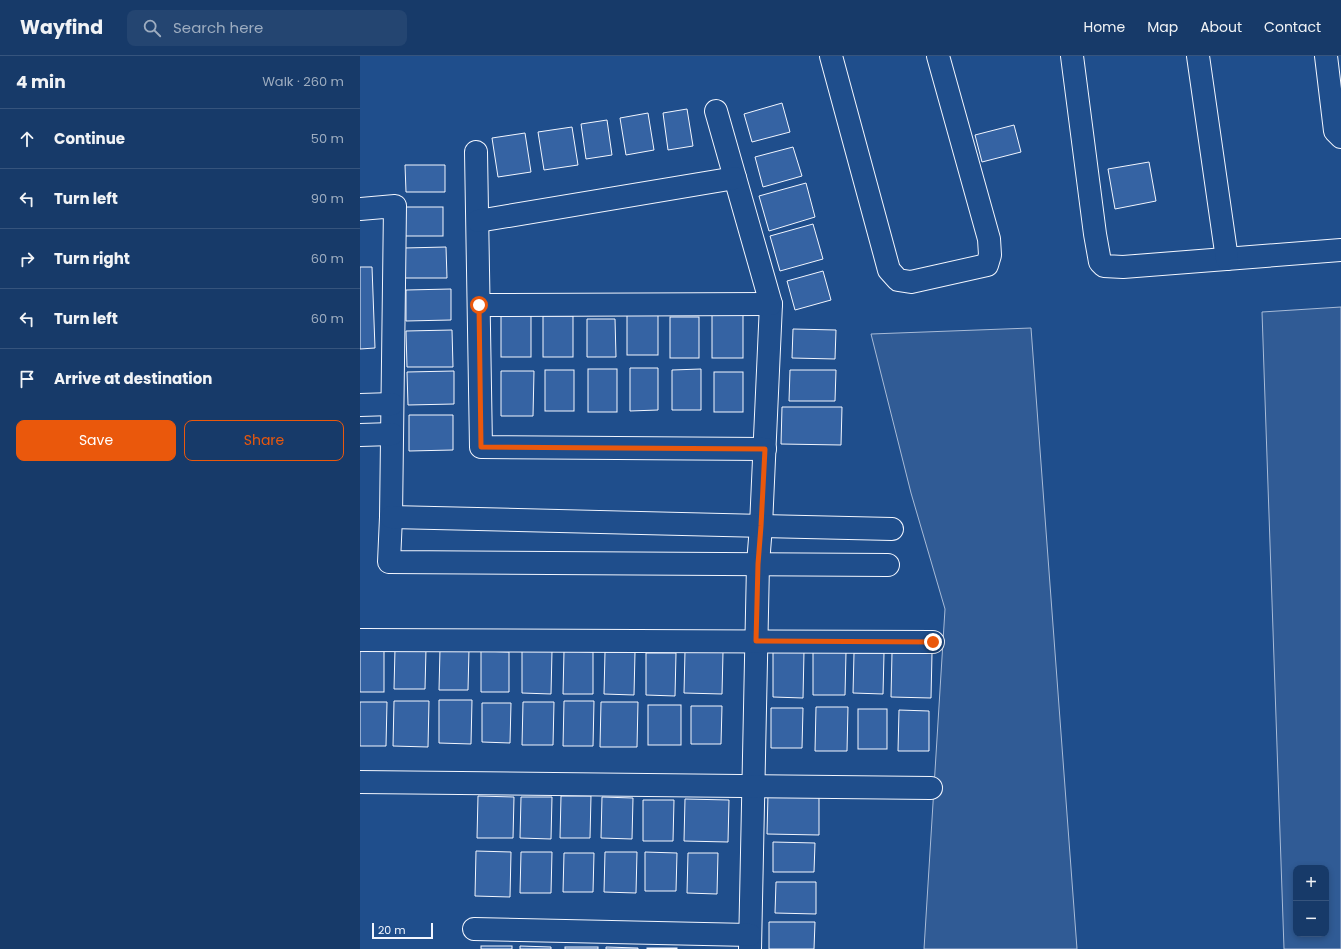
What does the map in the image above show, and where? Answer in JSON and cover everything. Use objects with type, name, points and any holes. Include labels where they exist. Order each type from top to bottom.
[{"type":"street","points":[[831,56],[889,270],[898,280],[911,282],[987,265],[990,255],[988,239],[938,56]]},
{"type":"street","points":[[1072,56],[1095,234],[1100,262],[1104,266],[1123,267],[1341,250]]},
{"type":"street","points":[[1198,56],[1227,259]]},
{"type":"street","points":[[1326,56],[1335,131],[1341,137]]},
{"type":"street","points":[[474,929],[750,942],[758,564],[765,449],[771,304],[716,111]]},
{"type":"street","points":[[476,152],[481,447],[765,449]]},
{"type":"street","points":[[478,221],[735,178]]},
{"type":"street","points":[[360,209],[395,206],[391,517],[389,562],[888,565]]},
{"type":"street","points":[[479,305],[771,304]]},
{"type":"street","points":[[360,405],[392,404]]},
{"type":"street","points":[[360,435],[392,434]]},
{"type":"street","points":[[391,517],[892,529]]},
{"type":"street","points":[[361,640],[933,642]]},
{"type":"street","points":[[360,782],[931,788]]},
{"type":"shaded area","points":[[1341,307],[1341,949],[1284,949],[1262,312]]},
{"type":"shaded area","points":[[1031,328],[1077,949],[924,949],[945,609],[911,493],[871,334]]},
{"type":"building","points":[[782,103],[790,132],[752,142],[744,114]]},
{"type":"building","points":[[687,109],[693,146],[668,150],[663,113]]},
{"type":"building","points":[[648,113],[654,150],[626,155],[620,118]]},
{"type":"building","points":[[607,120],[612,155],[586,159],[581,124]]},
{"type":"building","points":[[1014,125],[1021,152],[982,162],[975,135]]},
{"type":"building","points":[[572,127],[578,165],[544,170],[538,132]]},
{"type":"building","points":[[525,133],[531,172],[498,177],[492,138]]},
{"type":"building","points":[[793,147],[802,176],[763,187],[755,157]]},
{"type":"building","points":[[1149,162],[1156,201],[1115,209],[1108,169]]},
{"type":"building","points":[[405,165],[445,165],[445,192],[406,192]]},
{"type":"building","points":[[806,183],[815,217],[769,231],[759,196]]},
{"type":"building","points":[[404,207],[443,207],[443,236],[404,236]]},
{"type":"building","points":[[813,224],[823,259],[780,271],[770,236]]},
{"type":"building","points":[[446,247],[447,278],[404,278],[404,248]]},
{"type":"building","points":[[360,267],[372,267],[375,348],[360,349]]},
{"type":"building","points":[[823,271],[831,300],[795,310],[787,281]]},
{"type":"building","points":[[451,289],[451,320],[406,321],[406,290]]},
{"type":"building","points":[[627,314],[658,314],[658,355],[627,355]]},
{"type":"building","points":[[501,315],[531,315],[531,357],[501,357]]},
{"type":"building","points":[[712,315],[743,315],[743,358],[712,358]]},
{"type":"building","points":[[543,316],[573,316],[573,357],[543,357]]},
{"type":"building","points":[[670,317],[699,317],[699,358],[670,358]]},
{"type":"building","points":[[587,319],[615,319],[616,357],[587,357]]},
{"type":"building","points":[[793,329],[836,330],[835,359],[792,358]]},
{"type":"building","points":[[452,330],[453,367],[407,367],[406,331]]},
{"type":"building","points":[[630,368],[658,368],[658,410],[630,411]]},
{"type":"building","points":[[588,369],[617,369],[617,412],[588,412]]},
{"type":"building","points":[[701,369],[701,410],[672,410],[672,370]]},
{"type":"building","points":[[545,370],[574,370],[574,411],[545,411]]},
{"type":"building","points":[[790,370],[836,370],[835,401],[789,401]]},
{"type":"building","points":[[454,371],[454,404],[408,405],[407,372]]},
{"type":"building","points":[[501,371],[534,371],[533,416],[501,416]]},
{"type":"building","points":[[714,372],[743,372],[743,412],[714,412]]},
{"type":"building","points":[[782,407],[842,407],[841,445],[781,444]]},
{"type":"building","points":[[409,415],[453,415],[453,450],[409,451]]},
{"type":"building","points":[[360,649],[384,649],[384,692],[360,692]]},
{"type":"building","points":[[395,649],[426,649],[425,689],[394,689]]},
{"type":"building","points":[[440,649],[469,649],[468,690],[439,690]]},
{"type":"building","points":[[522,650],[552,651],[551,694],[522,693]]},
{"type":"building","points":[[773,650],[804,651],[803,698],[773,697]]},
{"type":"building","points":[[481,651],[509,652],[509,692],[481,692]]},
{"type":"building","points":[[564,651],[593,652],[593,694],[563,694]]},
{"type":"building","points":[[685,651],[723,652],[722,694],[684,693]]},
{"type":"building","points":[[813,651],[846,652],[845,695],[813,695]]},
{"type":"building","points":[[605,652],[635,652],[634,695],[604,694]]},
{"type":"building","points":[[646,653],[676,653],[675,696],[646,695]]},
{"type":"building","points":[[854,653],[884,653],[883,694],[853,693]]},
{"type":"building","points":[[892,653],[932,653],[931,698],[891,697]]},
{"type":"building","points":[[439,700],[472,700],[471,744],[439,743]]},
{"type":"building","points":[[394,701],[429,701],[428,747],[393,746]]},
{"type":"building","points":[[564,701],[594,701],[593,746],[563,746]]},
{"type":"building","points":[[360,702],[387,702],[386,746],[360,746]]},
{"type":"building","points":[[523,702],[554,702],[553,745],[522,745]]},
{"type":"building","points":[[601,702],[638,702],[637,747],[600,747]]},
{"type":"building","points":[[482,703],[511,703],[510,743],[482,742]]},
{"type":"building","points":[[648,705],[681,705],[681,745],[648,745]]},
{"type":"building","points":[[691,706],[722,706],[721,744],[691,744]]},
{"type":"building","points":[[816,707],[848,707],[847,751],[815,751]]},
{"type":"building","points":[[771,708],[803,708],[802,748],[771,748]]},
{"type":"building","points":[[858,709],[887,709],[887,749],[858,749]]},
{"type":"building","points":[[899,710],[929,711],[929,751],[898,751]]},
{"type":"building","points":[[768,794],[819,795],[819,835],[767,834]]},
{"type":"building","points":[[478,796],[514,797],[513,838],[477,838]]},
{"type":"building","points":[[561,796],[591,796],[590,838],[560,838]]},
{"type":"building","points":[[521,797],[552,797],[551,839],[520,838]]},
{"type":"building","points":[[602,797],[633,798],[632,839],[601,838]]},
{"type":"building","points":[[685,799],[729,800],[728,842],[684,841]]},
{"type":"building","points":[[643,800],[674,800],[673,841],[643,841]]},
{"type":"building","points":[[773,842],[815,843],[814,872],[773,872]]},
{"type":"building","points":[[476,851],[511,852],[510,897],[475,896]]},
{"type":"building","points":[[521,852],[552,852],[551,893],[520,893]]},
{"type":"building","points":[[605,852],[637,852],[636,893],[604,892]]},
{"type":"building","points":[[645,852],[677,853],[676,891],[645,891]]},
{"type":"building","points":[[564,853],[594,853],[593,892],[563,892]]},
{"type":"building","points":[[688,853],[718,853],[717,894],[687,893]]},
{"type":"building","points":[[776,882],[816,882],[816,914],[775,913]]},
{"type":"building","points":[[769,922],[815,922],[814,949],[769,949]]},
{"type":"building","points":[[481,946],[512,946],[512,949],[481,949]]},
{"type":"building","points":[[520,946],[551,947],[551,949],[520,949]]},
{"type":"building","points":[[565,947],[598,947],[598,949],[565,949]]},
{"type":"building","points":[[606,947],[638,948],[638,949],[606,949]]},
{"type":"building","points":[[677,948],[677,949],[647,949]]},
{"type":"route","points":[[479,305],[481,447],[765,449],[758,564],[756,641],[933,642]]}]
